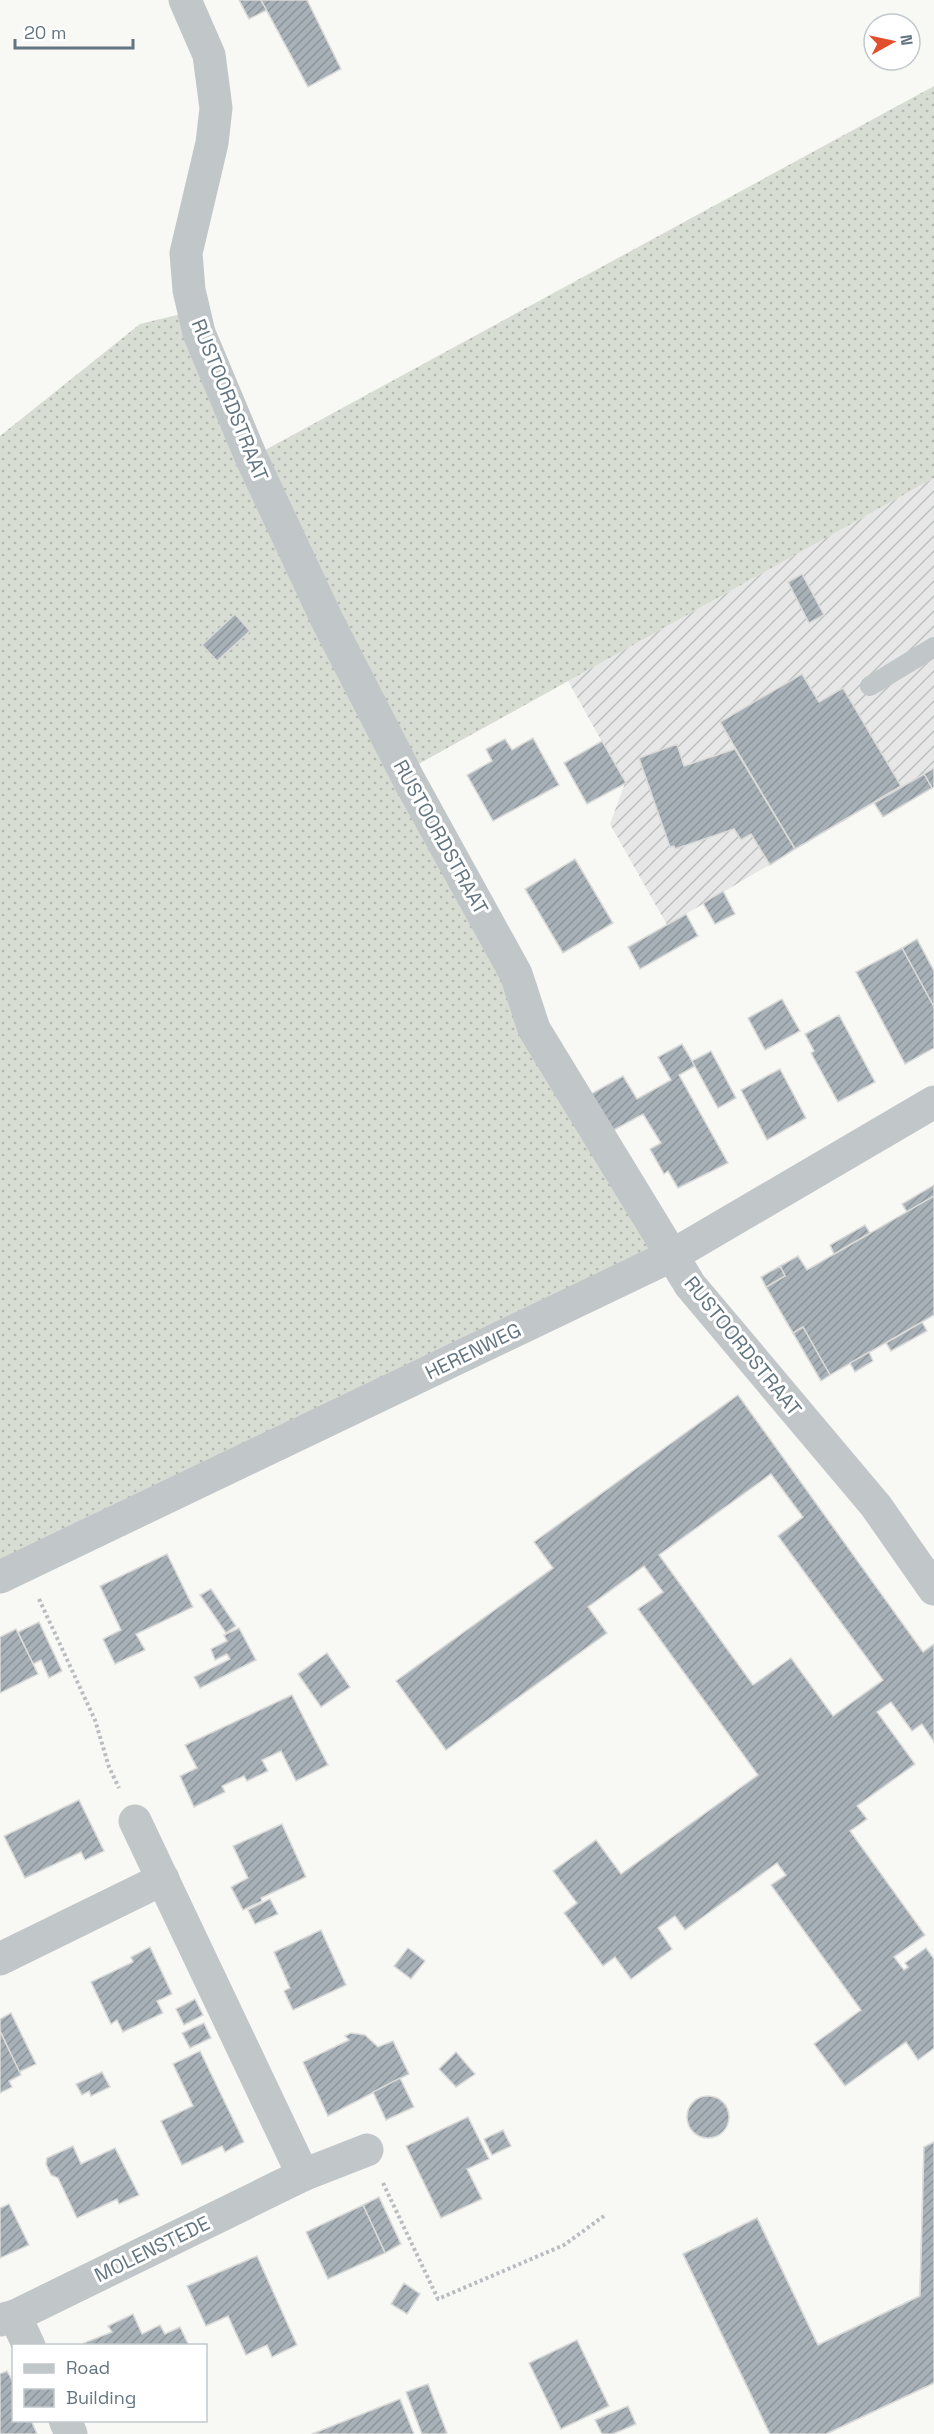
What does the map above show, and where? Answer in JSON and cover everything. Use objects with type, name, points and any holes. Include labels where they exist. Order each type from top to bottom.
[{"type":"street","name":"RUSTOORDSTRAAT","points":[[184,0],[210,55],[216,108],[212,143],[186,253],[189,290],[199,333],[251,457],[327,620],[409,780],[516,974],[534,1029],[690,1285],[876,1506],[934,1589]]},
{"type":"street","name":"HERENWEG","points":[[12,1572],[672,1255],[934,1102]]},
{"type":"street","points":[[135,1821],[303,2175]]},
{"type":"street","points":[[0,1959],[163,1880]]},
{"type":"street","name":"MOLENSTEDE","points":[[8,2318],[303,2175],[367,2150]]},
{"type":"street","points":[[8,2318],[28,2344]]},
{"type":"lane","points":[[870,686],[934,647]]},
{"type":"path","points":[[12,1572],[95,1720],[109,1767],[135,1821]]},
{"type":"path","points":[[367,2150],[438,2299],[564,2245],[604,2216]]},
{"type":"shaded area","points":[[934,86],[934,478],[415,766],[256,455]]},
{"type":"shaded area","points":[[185,313],[656,1248],[0,1564],[0,436],[140,324]]},
{"type":"shaded area","points":[[934,478],[934,768],[667,925],[610,824],[625,783],[568,681]]},
{"type":"building","points":[[239,0],[261,0],[267,10],[249,19]]},
{"type":"building","points":[[261,0],[307,0],[341,69],[308,87]]},
{"type":"building","points":[[802,574],[824,615],[809,623],[788,582]]},
{"type":"building","points":[[235,614],[250,631],[217,661],[202,645]]},
{"type":"building","points":[[802,674],[819,702],[843,688],[901,786],[795,849],[720,722]]},
{"type":"building","points":[[533,738],[559,785],[493,821],[467,775],[492,761],[486,749],[505,739],[512,750]]},
{"type":"building","points":[[602,741],[626,783],[587,804],[564,763]]},
{"type":"building","points":[[677,744],[684,766],[735,749],[795,849],[770,865],[751,834],[741,840],[734,829],[675,849],[674,846],[670,847],[639,758]]},
{"type":"building","points":[[934,768],[934,787],[932,788],[924,774]]},
{"type":"building","points":[[924,774],[932,788],[883,817],[874,803]]},
{"type":"building","points":[[575,859],[613,923],[563,953],[525,889]]},
{"type":"building","points":[[723,891],[735,914],[715,924],[703,903]]},
{"type":"building","points":[[686,914],[698,936],[640,969],[628,947]]},
{"type":"building","points":[[917,939],[934,971],[934,1007],[902,948]]},
{"type":"building","points":[[902,948],[934,1007],[934,1048],[905,1064],[856,972]]},
{"type":"building","points":[[782,999],[800,1031],[765,1050],[748,1018]]},
{"type":"building","points":[[839,1015],[875,1082],[838,1102],[811,1053],[814,1051],[805,1034]]},
{"type":"building","points":[[682,1044],[695,1066],[679,1075],[728,1163],[678,1188],[668,1171],[664,1174],[650,1149],[661,1143],[643,1114],[612,1131],[591,1094],[623,1076],[637,1099],[671,1080],[658,1057]]},
{"type":"building","points":[[711,1051],[736,1098],[718,1108],[692,1061]]},
{"type":"building","points":[[780,1069],[806,1118],[767,1140],[741,1090]]},
{"type":"building","points":[[934,1185],[934,1196],[907,1212],[902,1204]]},
{"type":"building","points":[[934,1196],[934,1315],[830,1375],[803,1327],[793,1333],[766,1287],[785,1276],[780,1266],[798,1256],[807,1270]]},
{"type":"building","points":[[865,1225],[870,1233],[834,1254],[830,1245]]},
{"type":"building","points":[[780,1266],[785,1276],[766,1287],[761,1277]]},
{"type":"building","points":[[922,1322],[927,1331],[891,1351],[886,1343]]},
{"type":"building","points":[[803,1327],[830,1375],[821,1381],[793,1333]]},
{"type":"building","points":[[869,1352],[873,1361],[855,1372],[850,1363]]},
{"type":"building","points":[[738,1395],[923,1652],[934,1644],[934,1742],[922,1724],[912,1731],[891,1702],[877,1712],[915,1764],[857,1806],[867,1819],[850,1831],[925,1935],[894,1957],[904,1970],[908,1967],[905,1963],[926,1948],[934,1959],[934,2048],[918,2060],[906,2042],[845,2086],[814,2044],[861,2010],[771,1885],[786,1875],[777,1863],[685,1930],[675,1916],[658,1928],[672,1949],[631,1979],[615,1957],[603,1966],[564,1913],[577,1903],[553,1871],[596,1840],[621,1874],[758,1775],[638,1609],[663,1592],[644,1566],[588,1607],[607,1633],[446,1750],[396,1681],[553,1568],[534,1542]],"holes":[[[771,1474],[803,1517],[778,1536],[883,1680],[833,1716],[791,1658],[753,1685],[659,1555]]]},
{"type":"building","points":[[167,1554],[193,1607],[136,1634],[145,1650],[115,1664],[103,1639],[121,1630],[100,1586]]},
{"type":"building","points":[[211,1589],[236,1626],[226,1633],[200,1595]]},
{"type":"building","points":[[39,1622],[62,1671],[49,1678],[41,1660],[33,1664],[18,1632]]},
{"type":"building","points":[[239,1628],[256,1660],[200,1688],[194,1677],[230,1659],[227,1654],[215,1660],[211,1649],[227,1641],[224,1635]]},
{"type":"building","points":[[16,1629],[38,1674],[0,1693],[0,1637]]},
{"type":"building","points":[[327,1653],[350,1687],[321,1707],[298,1674]]},
{"type":"building","points":[[292,1695],[328,1765],[296,1781],[281,1751],[262,1760],[268,1771],[247,1781],[244,1776],[222,1786],[225,1792],[194,1807],[180,1776],[197,1768],[185,1745]]},
{"type":"building","points":[[79,1800],[104,1851],[85,1860],[81,1852],[25,1878],[4,1836]]},
{"type":"building","points":[[282,1824],[306,1877],[261,1898],[262,1901],[243,1910],[231,1887],[248,1878],[233,1846]]},
{"type":"building","points":[[270,1899],[278,1914],[255,1924],[248,1910]]},
{"type":"building","points":[[321,1930],[346,1985],[293,2010],[284,1991],[290,1988],[274,1952]]},
{"type":"building","points":[[150,1947],[172,1994],[157,2001],[163,2013],[123,2032],[117,2020],[111,2024],[91,1982],[133,1962],[131,1957]]},
{"type":"building","points":[[408,1948],[425,1961],[411,1979],[394,1966]]},
{"type":"building","points":[[195,1999],[203,2015],[184,2025],[176,2009]]},
{"type":"building","points":[[11,2013],[36,2064],[19,2072],[0,2031],[0,2019]]},
{"type":"building","points":[[204,2023],[211,2038],[190,2048],[182,2033]]},
{"type":"building","points":[[0,2031],[21,2075],[9,2081],[12,2087],[0,2093]]},
{"type":"building","points":[[351,2033],[365,2035],[378,2047],[393,2041],[409,2074],[328,2116],[303,2062],[349,2040],[345,2036]]},
{"type":"building","points":[[200,2051],[244,2142],[225,2152],[222,2146],[182,2165],[161,2121],[193,2106],[173,2064]]},
{"type":"building","points":[[456,2052],[475,2074],[456,2087],[439,2069]]},
{"type":"building","points":[[102,2072],[110,2087],[91,2096],[89,2091],[82,2095],[76,2084]]},
{"type":"building","points":[[400,2078],[414,2107],[386,2120],[373,2092]]},
{"type":"building","points":[[708,2096],[723,2102],[729,2117],[723,2132],[708,2138],[693,2132],[687,2117],[693,2102]]},
{"type":"building","points":[[468,2117],[489,2159],[467,2169],[482,2199],[441,2218],[406,2146]]},
{"type":"building","points":[[503,2130],[511,2146],[492,2155],[484,2139]]},
{"type":"building","points":[[934,2142],[934,2383],[826,2434],[770,2434],[683,2254],[757,2218],[818,2345],[920,2296],[924,2147]]},
{"type":"building","points":[[934,2142],[934,2383],[826,2434],[770,2434],[683,2254],[757,2218],[818,2345],[920,2296],[924,2147]]},
{"type":"building","points":[[73,2146],[81,2164],[115,2148],[139,2195],[119,2204],[117,2199],[77,2218],[58,2178],[51,2175],[46,2164],[47,2158]]},
{"type":"building","points":[[379,2197],[401,2244],[385,2253],[363,2205]]},
{"type":"building","points":[[9,2204],[29,2245],[0,2258],[0,2208]]},
{"type":"building","points":[[363,2205],[385,2253],[328,2279],[306,2232]]},
{"type":"building","points":[[257,2256],[297,2345],[272,2357],[267,2345],[246,2355],[228,2316],[206,2326],[187,2286]]},
{"type":"building","points":[[404,2283],[420,2294],[407,2314],[391,2304]]},
{"type":"building","points":[[133,2314],[142,2334],[160,2325],[165,2334],[180,2327],[188,2344],[85,2344],[112,2332],[108,2326]]},
{"type":"building","points":[[577,2340],[609,2406],[561,2429],[529,2363]]},
{"type":"building","points":[[7,2371],[12,2380],[12,2422],[32,2422],[37,2434],[0,2434],[0,2374]]},
{"type":"building","points":[[428,2384],[447,2433],[422,2434],[406,2392]]},
{"type":"building","points":[[400,2399],[414,2434],[312,2434]]},
{"type":"building","points":[[628,2406],[636,2424],[613,2434],[602,2434],[595,2420]]}]
